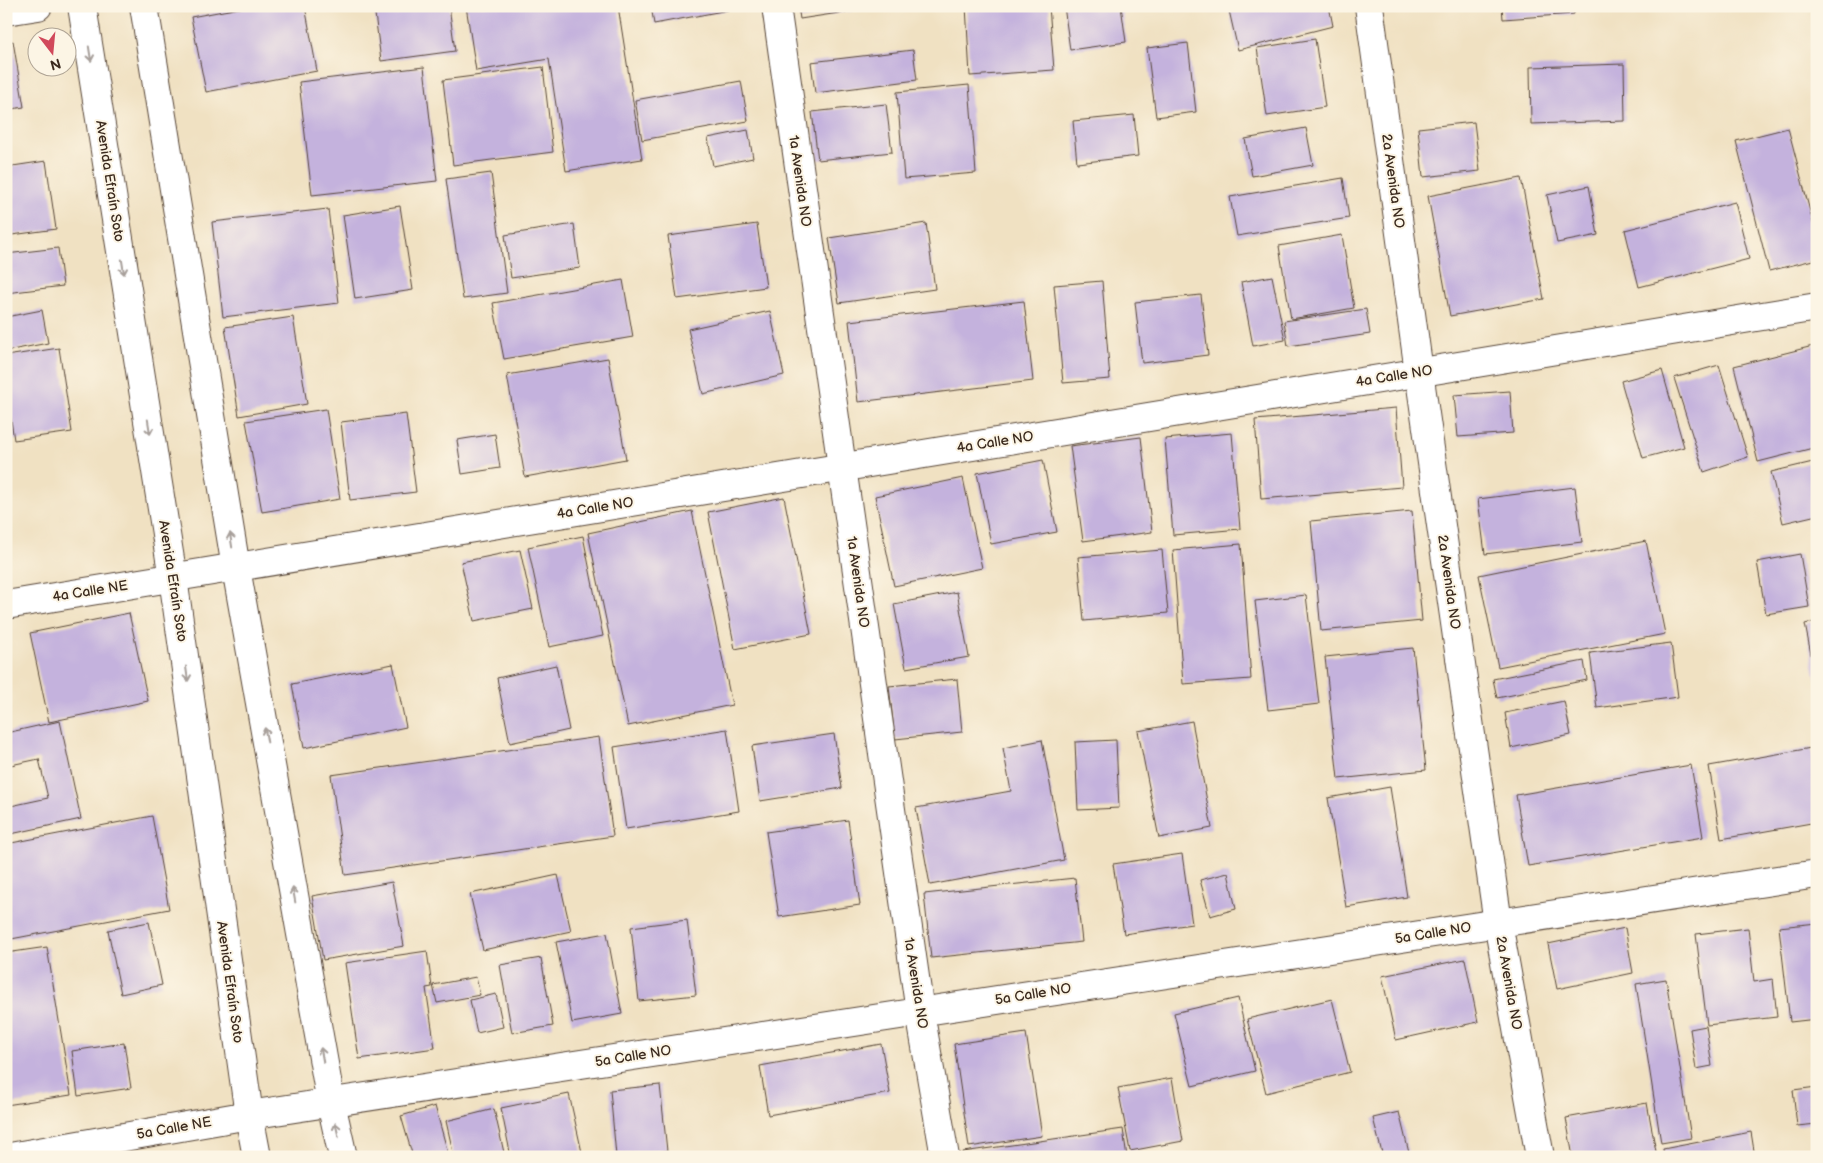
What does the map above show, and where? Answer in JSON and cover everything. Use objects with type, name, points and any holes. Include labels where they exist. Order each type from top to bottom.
[{"type":"street","points":[[6,11],[38,6]]},
{"type":"street","name":"Avenida Efraín Soto","points":[[82,6],[173,578],[249,1115],[257,1157]]},
{"type":"street","points":[[144,6],[236,568],[331,1103],[343,1157]]},
{"type":"street","name":"1a Avenida NO","points":[[776,6],[920,1012],[946,1157]]},
{"type":"street","name":"2a Avenida NO","points":[[1369,6],[1498,923],[1540,1157]]},
{"type":"street","name":"4a Calle NO","points":[[173,578],[1817,307]]},
{"type":"street","name":"4a Calle NE","points":[[6,605],[173,578]]},
{"type":"street","name":"5a Calle NO","points":[[249,1115],[1817,874]]},
{"type":"street","name":"5a Calle NE","points":[[10,1157],[249,1115]]},
{"type":"building","points":[[250,6],[305,6],[317,71],[206,92],[191,17]]},
{"type":"building","points":[[374,6],[449,6],[455,51],[381,61]]},
{"type":"building","points":[[466,6],[618,6],[642,159],[566,171],[549,59],[476,71]]},
{"type":"building","points":[[651,6],[727,6],[728,10],[654,24]]},
{"type":"building","points":[[798,6],[851,6],[852,11],[800,19]]},
{"type":"building","points":[[966,6],[1049,6],[1054,70],[970,76]]},
{"type":"building","points":[[1064,6],[1121,6],[1126,42],[1070,50]]},
{"type":"building","points":[[1228,6],[1329,6],[1333,26],[1238,50]]},
{"type":"building","points":[[1502,6],[1574,6],[1574,14],[1503,19]]},
{"type":"building","points":[[1315,39],[1325,107],[1267,116],[1257,48]]},
{"type":"building","points":[[13,41],[24,107],[6,110],[6,43]]},
{"type":"building","points":[[1188,43],[1196,112],[1156,117],[1147,48]]},
{"type":"building","points":[[913,50],[917,80],[815,93],[811,62]]},
{"type":"building","points":[[1624,64],[1625,121],[1531,124],[1530,67]]},
{"type":"building","points":[[424,67],[437,181],[312,195],[299,82]]},
{"type":"building","points":[[543,67],[553,152],[453,165],[443,80]]},
{"type":"building","points":[[741,81],[748,121],[642,140],[635,100]]},
{"type":"building","points":[[969,85],[976,173],[904,179],[897,92]]},
{"type":"building","points":[[886,104],[892,152],[818,160],[812,112]]},
{"type":"building","points":[[1134,115],[1138,156],[1077,163],[1073,121]]},
{"type":"building","points":[[1474,122],[1480,171],[1423,177],[1418,128]]},
{"type":"building","points":[[1306,128],[1313,165],[1252,176],[1245,139]]},
{"type":"building","points":[[1788,128],[1817,238],[1817,259],[1769,271],[1736,141]]},
{"type":"building","points":[[748,130],[753,158],[713,166],[708,138]]},
{"type":"building","points":[[46,161],[56,229],[12,235],[6,192],[6,167]]},
{"type":"building","points":[[491,173],[507,293],[463,299],[446,179]]},
{"type":"building","points":[[1343,178],[1349,218],[1237,236],[1230,197]]},
{"type":"building","points":[[1521,178],[1544,299],[1450,316],[1428,196]]},
{"type":"building","points":[[1589,186],[1598,235],[1557,243],[1547,195]]},
{"type":"building","points":[[1735,202],[1749,259],[1639,287],[1625,230]]},
{"type":"building","points":[[400,206],[413,290],[355,299],[343,215]]},
{"type":"building","points":[[328,209],[339,303],[223,317],[212,222]]},
{"type":"building","points":[[926,223],[935,289],[839,303],[829,238]]},
{"type":"building","points":[[574,224],[580,268],[511,278],[505,235]]},
{"type":"building","points":[[757,224],[766,287],[677,299],[668,236]]},
{"type":"building","points":[[1342,235],[1354,308],[1291,319],[1279,246]]},
{"type":"building","points":[[58,248],[63,286],[6,293],[6,254]]},
{"type":"building","points":[[1272,276],[1285,340],[1253,346],[1241,282]]},
{"type":"building","points":[[623,280],[633,337],[504,359],[493,303]]},
{"type":"building","points":[[1102,281],[1110,379],[1063,383],[1054,285]]},
{"type":"building","points":[[1201,295],[1208,355],[1142,363],[1135,302]]},
{"type":"building","points":[[1024,301],[1033,381],[858,402],[849,321]]},
{"type":"building","points":[[1366,309],[1370,334],[1288,346],[1284,321]]},
{"type":"building","points":[[42,310],[48,343],[6,351],[6,317]]},
{"type":"building","points":[[770,311],[784,375],[703,394],[688,329]]},
{"type":"building","points":[[293,317],[307,404],[239,416],[225,327]]},
{"type":"building","points":[[1817,345],[1817,447],[1758,462],[1734,366]]},
{"type":"building","points":[[59,348],[72,432],[14,440],[6,387],[6,356]]},
{"type":"building","points":[[608,358],[626,459],[525,477],[507,375]]},
{"type":"building","points":[[1719,365],[1748,457],[1704,472],[1674,378]]},
{"type":"building","points":[[1662,370],[1684,447],[1643,458],[1621,381]]},
{"type":"building","points":[[1510,391],[1513,433],[1458,437],[1454,395]]},
{"type":"building","points":[[1396,408],[1402,487],[1261,499],[1255,420]]},
{"type":"building","points":[[326,409],[340,499],[262,512],[246,421]]},
{"type":"building","points":[[406,414],[416,492],[350,500],[341,422]]},
{"type":"building","points":[[1232,433],[1240,529],[1173,535],[1165,439]]},
{"type":"building","points":[[495,434],[500,468],[462,474],[457,440]]},
{"type":"building","points":[[1141,437],[1152,532],[1083,541],[1070,446]]},
{"type":"building","points":[[1043,460],[1057,532],[991,544],[977,473]]},
{"type":"building","points":[[1817,461],[1817,515],[1783,523],[1771,472]]},
{"type":"building","points":[[963,478],[982,568],[894,586],[875,496]]},
{"type":"building","points":[[1575,487],[1582,542],[1485,554],[1478,499]]},
{"type":"building","points":[[784,497],[811,634],[735,649],[708,512]]},
{"type":"building","points":[[692,511],[732,705],[628,726],[588,533]]},
{"type":"building","points":[[1412,511],[1422,621],[1321,631],[1311,521]]},
{"type":"building","points":[[583,536],[603,636],[549,647],[528,547]]},
{"type":"building","points":[[1646,541],[1665,634],[1498,667],[1479,575]]},
{"type":"building","points":[[1241,544],[1251,679],[1183,684],[1173,550]]},
{"type":"building","points":[[520,550],[533,609],[474,621],[461,562]]},
{"type":"building","points":[[1162,550],[1168,613],[1084,621],[1078,557]]},
{"type":"building","points":[[1800,554],[1809,607],[1766,614],[1757,562]]},
{"type":"building","points":[[957,592],[969,657],[906,668],[894,604]]},
{"type":"building","points":[[1306,595],[1319,704],[1268,710],[1255,601]]},
{"type":"building","points":[[129,613],[148,701],[49,722],[30,633]]},
{"type":"building","points":[[1817,621],[1817,680],[1816,680],[1805,624]]},
{"type":"building","points":[[1671,643],[1678,697],[1597,708],[1590,653]]},
{"type":"building","points":[[1413,648],[1426,770],[1338,779],[1325,657]]},
{"type":"building","points":[[1584,661],[1587,680],[1497,698],[1493,679]]},
{"type":"building","points":[[393,664],[406,727],[304,748],[292,684]]},
{"type":"building","points":[[556,665],[569,730],[510,743],[497,678]]},
{"type":"building","points":[[957,679],[962,732],[895,739],[889,686]]},
{"type":"building","points":[[1564,701],[1571,735],[1511,748],[1505,713]]},
{"type":"building","points":[[60,721],[81,819],[6,835],[6,807],[48,798],[39,759],[6,766],[6,733]]},
{"type":"building","points":[[1192,721],[1212,828],[1159,838],[1138,731]]},
{"type":"building","points":[[727,729],[739,811],[626,829],[614,747]]},
{"type":"building","points":[[834,734],[842,788],[760,801],[752,746]]},
{"type":"building","points":[[599,737],[613,836],[345,875],[331,775]]},
{"type":"building","points":[[1042,740],[1064,860],[930,885],[916,808],[1011,791],[1003,748]]},
{"type":"building","points":[[1116,740],[1119,808],[1078,810],[1075,742]]},
{"type":"building","points":[[1811,748],[1817,779],[1817,822],[1721,839],[1709,766]]},
{"type":"building","points":[[1691,765],[1703,837],[1528,866],[1516,795]]},
{"type":"building","points":[[1390,787],[1407,897],[1346,907],[1328,798]]},
{"type":"building","points":[[152,816],[169,909],[6,940],[6,844]]},
{"type":"building","points":[[848,820],[860,905],[779,917],[766,832]]},
{"type":"building","points":[[1182,854],[1192,924],[1124,934],[1113,864]]},
{"type":"building","points":[[1228,873],[1236,909],[1210,916],[1200,880]]},
{"type":"building","points":[[558,875],[571,931],[483,950],[470,894]]},
{"type":"building","points":[[1075,878],[1082,942],[931,958],[924,894]]},
{"type":"building","points":[[392,882],[404,946],[323,960],[312,896]]},
{"type":"building","points":[[687,920],[696,995],[639,1001],[631,927]]},
{"type":"building","points":[[149,922],[162,985],[121,994],[108,930]]},
{"type":"building","points":[[1817,923],[1817,1019],[1790,1022],[1779,927]]},
{"type":"building","points":[[1625,928],[1633,973],[1557,989],[1548,944]]},
{"type":"building","points":[[1748,928],[1754,982],[1773,979],[1777,1017],[1707,1025],[1696,934]]},
{"type":"building","points":[[607,933],[622,1014],[572,1023],[556,942]]},
{"type":"building","points":[[47,947],[71,1095],[6,1105],[6,953]]},
{"type":"building","points":[[427,951],[432,987],[426,988],[435,1048],[359,1059],[345,963]]},
{"type":"building","points":[[541,958],[553,1026],[512,1033],[500,965]]},
{"type":"building","points":[[1465,959],[1478,1022],[1396,1040],[1382,976]]},
{"type":"building","points":[[476,977],[480,995],[437,1003],[433,985]]},
{"type":"building","points":[[1666,979],[1691,1138],[1661,1143],[1636,984]]},
{"type":"building","points":[[496,994],[503,1027],[477,1033],[470,1000]]},
{"type":"building","points":[[1238,998],[1255,1071],[1192,1086],[1174,1013]]},
{"type":"building","points":[[1332,999],[1350,1072],[1266,1093],[1247,1019]]},
{"type":"building","points":[[1706,1026],[1712,1066],[1696,1069],[1690,1029]]},
{"type":"building","points":[[1026,1033],[1042,1136],[969,1147],[954,1044]]},
{"type":"building","points":[[124,1043],[131,1088],[78,1096],[72,1051]]},
{"type":"building","points":[[881,1044],[890,1093],[768,1115],[760,1066]]},
{"type":"building","points":[[1172,1078],[1183,1141],[1130,1151],[1118,1088]]},
{"type":"building","points":[[660,1085],[667,1151],[616,1156],[610,1090]]},
{"type":"building","points":[[1817,1087],[1817,1124],[1797,1126],[1793,1090]]},
{"type":"building","points":[[569,1094],[583,1157],[511,1157],[501,1108]]},
{"type":"building","points":[[1647,1103],[1657,1157],[1573,1157],[1566,1118]]},
{"type":"building","points":[[435,1106],[449,1157],[413,1157],[401,1116]]},
{"type":"building","points":[[494,1109],[505,1157],[454,1157],[446,1121]]},
{"type":"building","points":[[1399,1112],[1410,1157],[1383,1157],[1373,1118]]},
{"type":"building","points":[[1123,1129],[1127,1157],[964,1157],[963,1152]]},
{"type":"building","points":[[1751,1132],[1755,1157],[1664,1157],[1663,1149]]}]
